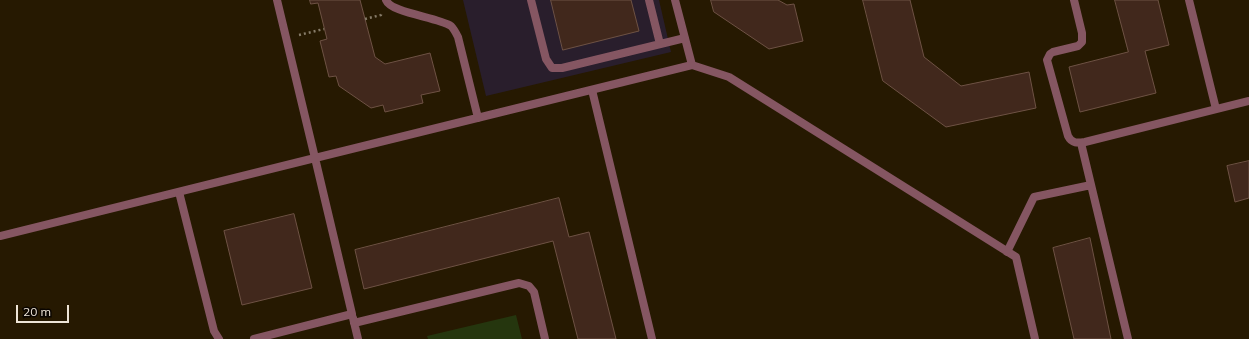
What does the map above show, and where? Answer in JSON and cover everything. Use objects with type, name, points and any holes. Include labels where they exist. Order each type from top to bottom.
[{"type":"lane","points":[[277,0],[358,339]]},
{"type":"lane","points":[[531,0],[546,59],[552,68],[562,68],[685,38]]},
{"type":"lane","points":[[649,0],[660,44]]},
{"type":"lane","points":[[675,0],[692,66]]},
{"type":"lane","points":[[1074,0],[1082,33],[1082,42],[1078,46],[1053,52],[1047,60],[1068,136],[1073,142],[1081,143],[1249,101]]},
{"type":"lane","points":[[1189,0],[1216,109]]},
{"type":"lane","points":[[386,2],[396,8],[441,21],[452,27],[458,36],[478,118]]},
{"type":"lane","points":[[0,236],[692,66],[729,77],[1016,257],[1035,339]]},
{"type":"lane","points":[[592,90],[652,339]]},
{"type":"lane","points":[[1081,143],[1128,339]]},
{"type":"lane","points":[[1008,252],[1034,198],[1091,185]]},
{"type":"lane","points":[[179,192],[214,331],[219,339]]},
{"type":"lane","points":[[354,323],[519,283],[528,286],[534,292],[545,339]]},
{"type":"lane","points":[[254,339],[352,314]]},
{"type":"path","points":[[365,19],[381,15],[386,2]]},
{"type":"path","points":[[286,38],[324,29]]},
{"type":"shaded area","points":[[463,0],[659,0],[671,52],[486,96]]},
{"type":"green space","points":[[516,315],[522,339],[428,339],[427,336]]},
{"type":"building","points":[[310,0],[360,0],[375,57],[385,64],[430,53],[440,91],[421,95],[423,103],[385,112],[383,105],[371,108],[339,86],[336,76],[329,77],[320,41],[327,39],[318,3],[311,4]]},
{"type":"building","points":[[551,0],[631,0],[639,31],[563,50]]},
{"type":"building","points":[[711,0],[778,0],[787,5],[794,4],[803,41],[769,49],[714,12]]},
{"type":"building","points":[[863,0],[910,0],[924,57],[961,86],[1029,72],[1036,108],[946,127],[883,81]]},
{"type":"building","points":[[1115,0],[1158,0],[1169,45],[1145,51],[1156,93],[1080,112],[1069,67],[1128,52]]},
{"type":"building","points":[[1249,161],[1249,198],[1235,202],[1227,166]]},
{"type":"building","points":[[559,198],[569,237],[589,232],[616,339],[578,339],[553,241],[364,289],[355,250]]},
{"type":"building","points":[[294,214],[312,288],[242,305],[224,231]]},
{"type":"building","points":[[1090,238],[1111,339],[1074,339],[1053,248]]}]
